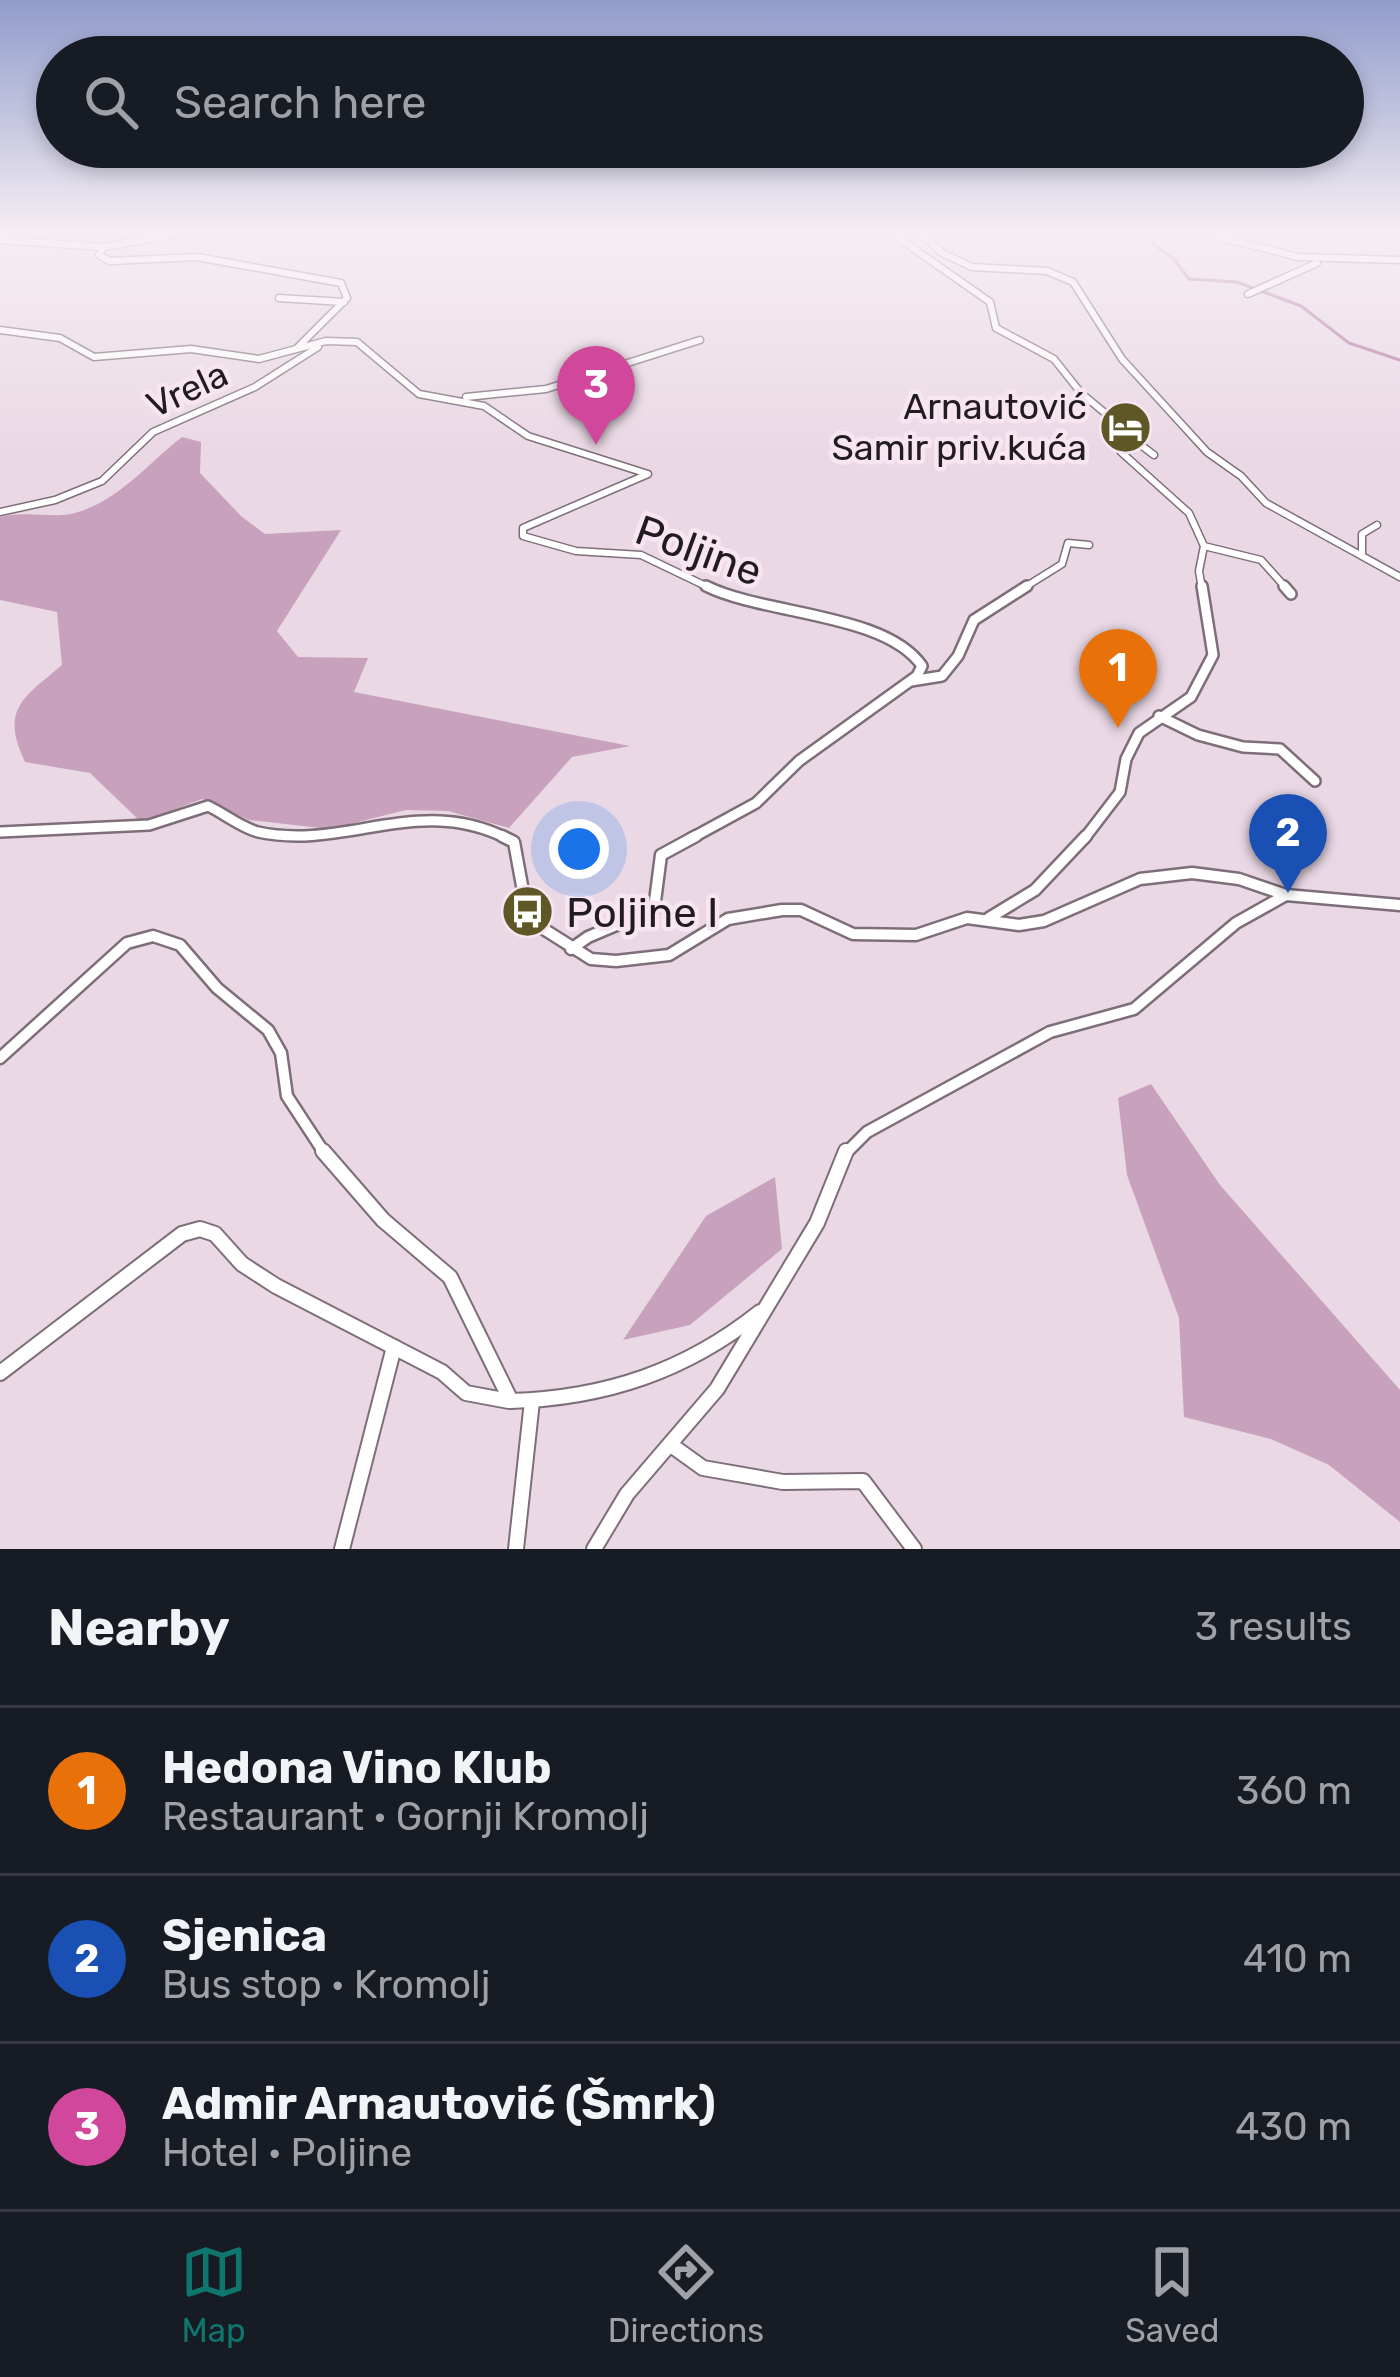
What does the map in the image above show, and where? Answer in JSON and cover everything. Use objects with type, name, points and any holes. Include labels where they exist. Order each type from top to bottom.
[{"type":"street","points":[[298,346],[342,304]]},
{"type":"street","points":[[991,304],[996,328],[1054,359],[1113,424],[1154,454]]},
{"type":"street","points":[[1089,304],[1098,327],[1207,452],[1241,476],[1261,499],[1336,546],[1362,553],[1400,577]]},
{"type":"street","points":[[0,330],[60,338],[94,357],[191,349],[259,358],[334,340]]},
{"type":"street","name":"Poljine","points":[[334,340],[362,344],[418,394],[484,406],[544,442],[648,473],[524,528],[523,536],[576,551],[641,555],[734,600],[871,631],[913,653],[922,666],[911,681]]},
{"type":"street","name":"Vrela","points":[[0,512],[55,500],[102,481],[153,432],[208,411],[334,340]]},
{"type":"street","points":[[448,397],[546,389],[700,340]]},
{"type":"street","points":[[989,918],[1035,890],[1077,848],[1120,792],[1126,759],[1139,733],[1191,697],[1213,655],[1199,572],[1204,546],[1189,513],[1121,452],[1113,424]]},
{"type":"street","points":[[1362,553],[1362,534],[1377,525]]},
{"type":"street","points":[[571,949],[588,936],[639,921],[654,909],[661,855],[756,802],[799,761],[911,681],[943,676],[974,620],[1062,564],[1068,543],[1089,545]]},
{"type":"street","points":[[1204,546],[1261,560],[1291,594]]},
{"type":"street","points":[[1160,716],[1198,735],[1243,747],[1280,748],[1315,781]]},
{"type":"street","points":[[0,832],[149,825],[208,806],[235,826],[265,833],[332,834],[395,820],[465,821],[514,842],[525,902],[542,928],[591,959],[616,962],[669,955],[728,919],[782,910],[801,910],[854,934],[916,935],[967,918],[1019,925],[1044,921],[1140,879],[1192,873],[1239,879],[1286,895],[1400,905]]},
{"type":"street","points":[[594,1549],[627,1494],[717,1389],[817,1222],[846,1151],[867,1132],[1050,1032],[1134,1009],[1236,923],[1286,895]]},
{"type":"street","points":[[0,1058],[109,955],[154,936],[180,945],[217,988],[268,1030],[281,1053],[287,1096],[337,1172],[383,1220],[450,1277],[511,1401]]},
{"type":"street","points":[[0,1372],[182,1234],[200,1229],[215,1234],[242,1264],[276,1286],[442,1372],[466,1393],[511,1401],[568,1400],[633,1385],[731,1337],[760,1312]]},
{"type":"street","points":[[343,1549],[394,1347]]},
{"type":"street","points":[[516,1549],[532,1401]]},
{"type":"street","points":[[671,1445],[703,1468],[783,1482],[863,1481],[894,1516],[914,1549]]},
{"type":"shaded area","points":[[182,437],[201,442],[200,473],[265,534],[341,530],[277,631],[298,657],[368,658],[354,692],[630,746],[572,757],[509,828],[448,811],[406,810],[330,829],[249,820],[202,799],[141,822],[90,773],[25,762],[15,717],[27,696],[62,665],[57,612],[0,600],[0,517],[67,515],[91,507],[119,491]]},
{"type":"shaded area","points":[[1151,1084],[1220,1185],[1400,1390],[1400,1522],[1329,1465],[1271,1439],[1184,1417],[1179,1318],[1127,1175],[1118,1098]]},
{"type":"shaded area","points":[[775,1177],[782,1249],[690,1325],[623,1340],[706,1216]]},
{"type":"waterway","points":[[1296,304],[1349,343],[1400,360]]},
{"type":"place","name":"Arnautović Samir priv.kuća","points":[[1126,427]]},
{"type":"place","name":"Admir Arnautović (Šmrk)","points":[[596,445]]},
{"type":"place","name":"Hedona Vino Klub","points":[[1118,728]]},
{"type":"place","name":"Sjenica","points":[[1288,893]]},
{"type":"place","name":"Poljine I","points":[[527,912]]}]
